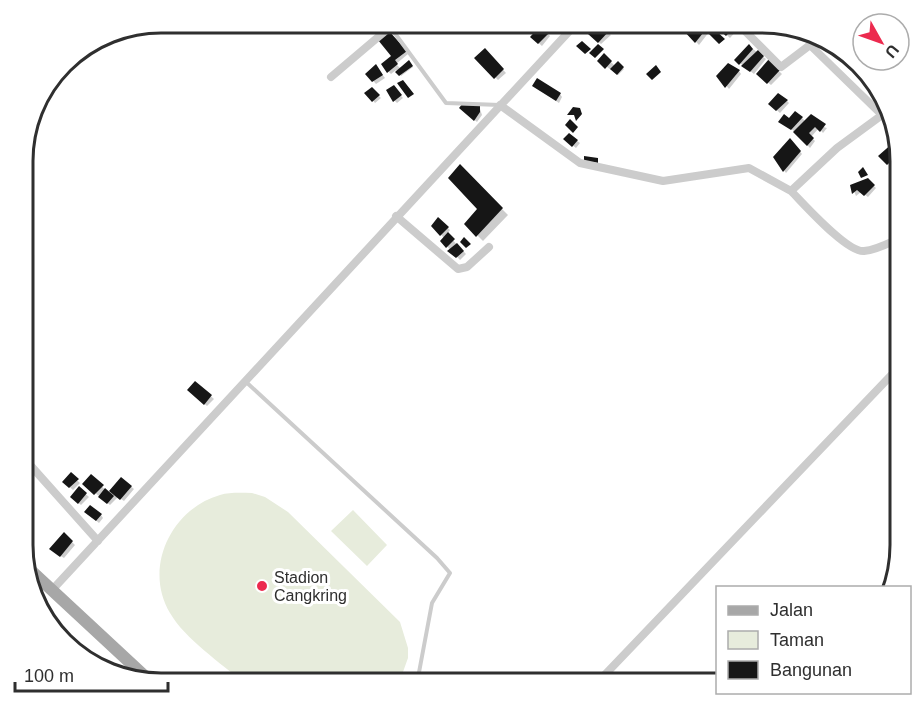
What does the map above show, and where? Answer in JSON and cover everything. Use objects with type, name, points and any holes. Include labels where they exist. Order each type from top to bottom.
[{"type":"main road","points":[[36,575],[140,671]]},
{"type":"street","points":[[331,77],[383,33]]},
{"type":"street","points":[[52,589],[567,33]]},
{"type":"street","points":[[747,33],[781,67],[810,45],[880,111]]},
{"type":"street","points":[[500,105],[580,163],[663,181],[749,168],[791,191],[832,232],[858,251],[867,251],[890,242]]},
{"type":"street","points":[[791,191],[837,148],[883,122]]},
{"type":"street","points":[[396,216],[452,267],[458,269],[467,267],[489,247]]},
{"type":"street","points":[[607,673],[890,376]]},
{"type":"street","points":[[33,468],[98,541]]},
{"type":"lane","points":[[394,33],[446,103],[500,105]]},
{"type":"lane","points":[[245,381],[437,558],[450,573],[432,603],[419,673]]},
{"type":"green space","name":"Stadion Cangkring","points":[[252,493],[265,497],[288,512],[400,622],[408,648],[408,658],[403,673],[232,673],[185,632],[170,613],[162,596],[161,560],[166,542],[188,513],[203,502],[220,495]]},
{"type":"green space","points":[[353,510],[387,545],[367,566],[331,531]]},
{"type":"building","points":[[387,33],[391,33],[407,51],[395,60],[398,64],[387,73],[381,64],[391,56],[378,40]]},
{"type":"building","points":[[534,33],[549,33],[538,44],[530,37]]},
{"type":"building","points":[[589,33],[607,33],[598,43]]},
{"type":"building","points":[[686,33],[703,33],[695,43]]},
{"type":"building","points":[[718,33],[725,39],[719,44],[709,34]]},
{"type":"building","points":[[582,41],[591,49],[585,54],[576,46]]},
{"type":"building","points":[[598,44],[604,49],[595,58],[589,53]]},
{"type":"building","points":[[749,44],[753,49],[739,65],[734,60]]},
{"type":"building","points":[[485,48],[504,69],[494,79],[474,58]]},
{"type":"building","points":[[758,50],[764,56],[750,72],[741,66]]},
{"type":"building","points":[[604,53],[612,61],[605,69],[597,61]]},
{"type":"building","points":[[769,59],[780,70],[767,84],[756,74]]},
{"type":"building","points":[[409,60],[413,66],[399,76],[395,72]]},
{"type":"building","points":[[618,61],[624,67],[617,75],[610,69]]},
{"type":"building","points":[[728,63],[740,70],[725,88],[716,76]]},
{"type":"building","points":[[376,64],[383,75],[372,82],[365,74]]},
{"type":"building","points":[[656,65],[661,72],[652,80],[646,74]]},
{"type":"building","points":[[537,78],[561,93],[556,101],[532,86]]},
{"type":"building","points":[[403,80],[414,94],[408,98],[397,83]]},
{"type":"building","points":[[394,85],[402,95],[393,102],[386,90]]},
{"type":"building","points":[[372,87],[380,95],[372,102],[364,93]]},
{"type":"building","points":[[778,93],[788,100],[776,111],[768,104]]},
{"type":"building","points":[[463,103],[480,105],[480,112],[474,121],[459,108]]},
{"type":"building","points":[[573,107],[580,108],[582,114],[576,121],[574,115],[567,115]]},
{"type":"building","points":[[795,111],[803,117],[791,130],[778,122],[784,114],[789,118]]},
{"type":"building","points":[[811,114],[826,124],[820,132],[815,127],[809,133],[814,138],[807,146],[793,132]]},
{"type":"building","points":[[570,119],[578,127],[573,133],[565,125]]},
{"type":"building","points":[[569,133],[578,140],[572,147],[563,139]]},
{"type":"building","points":[[790,138],[801,151],[783,172],[773,157]]},
{"type":"building","points":[[889,146],[890,162],[887,165],[878,156]]},
{"type":"building","points":[[584,156],[598,158],[598,163],[584,161]]},
{"type":"building","points":[[460,164],[503,208],[476,237],[464,224],[477,209],[448,178]]},
{"type":"building","points":[[863,167],[868,175],[861,178],[858,172]]},
{"type":"building","points":[[868,178],[875,185],[864,196],[857,190],[852,194],[850,185]]},
{"type":"building","points":[[438,217],[449,227],[440,236],[431,226]]},
{"type":"building","points":[[448,232],[455,239],[446,248],[440,241]]},
{"type":"building","points":[[464,237],[471,244],[466,248],[460,242]]},
{"type":"building","points":[[457,243],[464,251],[456,258],[447,251]]},
{"type":"building","points":[[195,381],[212,395],[204,405],[187,390]]},
{"type":"building","points":[[71,472],[79,479],[69,488],[62,482]]},
{"type":"building","points":[[91,474],[104,485],[94,495],[82,484]]},
{"type":"building","points":[[121,477],[132,486],[120,500],[109,491]]},
{"type":"building","points":[[79,486],[87,493],[78,504],[70,497]]},
{"type":"building","points":[[105,488],[114,496],[107,504],[98,497]]},
{"type":"building","points":[[90,505],[102,514],[96,521],[84,512]]},
{"type":"building","points":[[64,532],[73,541],[60,557],[49,549]]},
{"type":"place","name":"Stadion Cangkring","points":[[262,586]]}]
